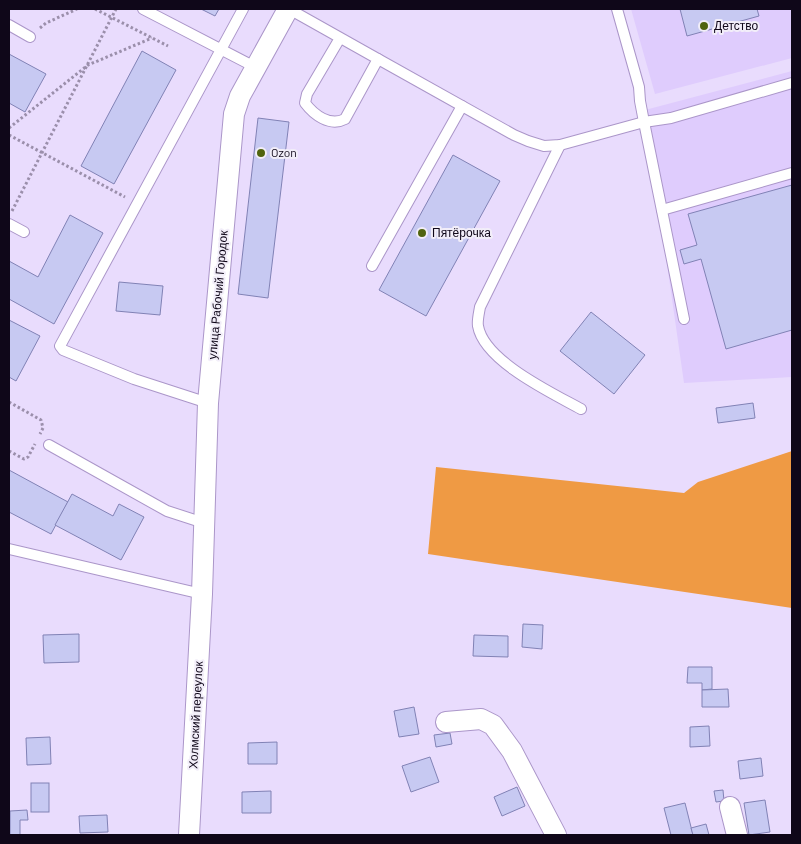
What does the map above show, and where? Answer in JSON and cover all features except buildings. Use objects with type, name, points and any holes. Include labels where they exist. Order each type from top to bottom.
[{"type":"street","name":"улица Рабочий Городок","points":[[202,594],[208,403],[234,114],[240,96],[288,9]]},
{"type":"street","name":"Холмский переулок","points":[[189,835],[202,594]]},
{"type":"street","points":[[446,722],[481,719],[493,724],[512,750],[556,835]]},
{"type":"street","points":[[730,807],[737,835]]},
{"type":"lane","points":[[143,9],[255,68]]},
{"type":"lane","points":[[208,403],[134,379],[63,350],[60,346],[243,9]]},
{"type":"lane","points":[[288,9],[462,106],[528,141],[544,146],[560,145],[644,122],[671,118],[792,83]]},
{"type":"lane","points":[[617,9],[639,87],[644,122],[684,319]]},
{"type":"lane","points":[[9,26],[30,37]]},
{"type":"lane","points":[[340,38],[307,94],[305,103],[310,110],[330,122],[338,123],[345,119],[378,59]]},
{"type":"lane","points":[[372,266],[462,106]]},
{"type":"lane","points":[[560,145],[480,307],[477,325],[482,337],[500,361],[530,381],[581,409]]},
{"type":"lane","points":[[662,210],[792,174]]},
{"type":"lane","points":[[9,224],[24,232]]},
{"type":"lane","points":[[49,445],[167,511],[204,523]]},
{"type":"lane","points":[[9,549],[202,594]]},
{"type":"path","points":[[30,37],[37,34],[46,22],[76,9]]},
{"type":"path","points":[[95,9],[168,46]]},
{"type":"path","points":[[9,218],[116,9]]},
{"type":"path","points":[[9,128],[88,64],[152,38]]},
{"type":"path","points":[[9,135],[137,203]]},
{"type":"path","points":[[9,402],[41,420],[43,428],[39,435]]},
{"type":"path","points":[[9,451],[24,459],[28,457],[35,443]]},
{"type":"shaded area","points":[[631,9],[792,9],[792,58],[655,94]]},
{"type":"shaded area","points":[[792,71],[792,377],[684,383],[645,110]]},
{"type":"shaded area","points":[[792,451],[792,608],[428,554],[436,467],[684,493],[698,482]]},
{"type":"place","name":"Детство","points":[[704,26]]},
{"type":"place","name":"Ozon","points":[[261,153]]},
{"type":"place","name":"Пятёрочка","points":[[422,233]]}]
